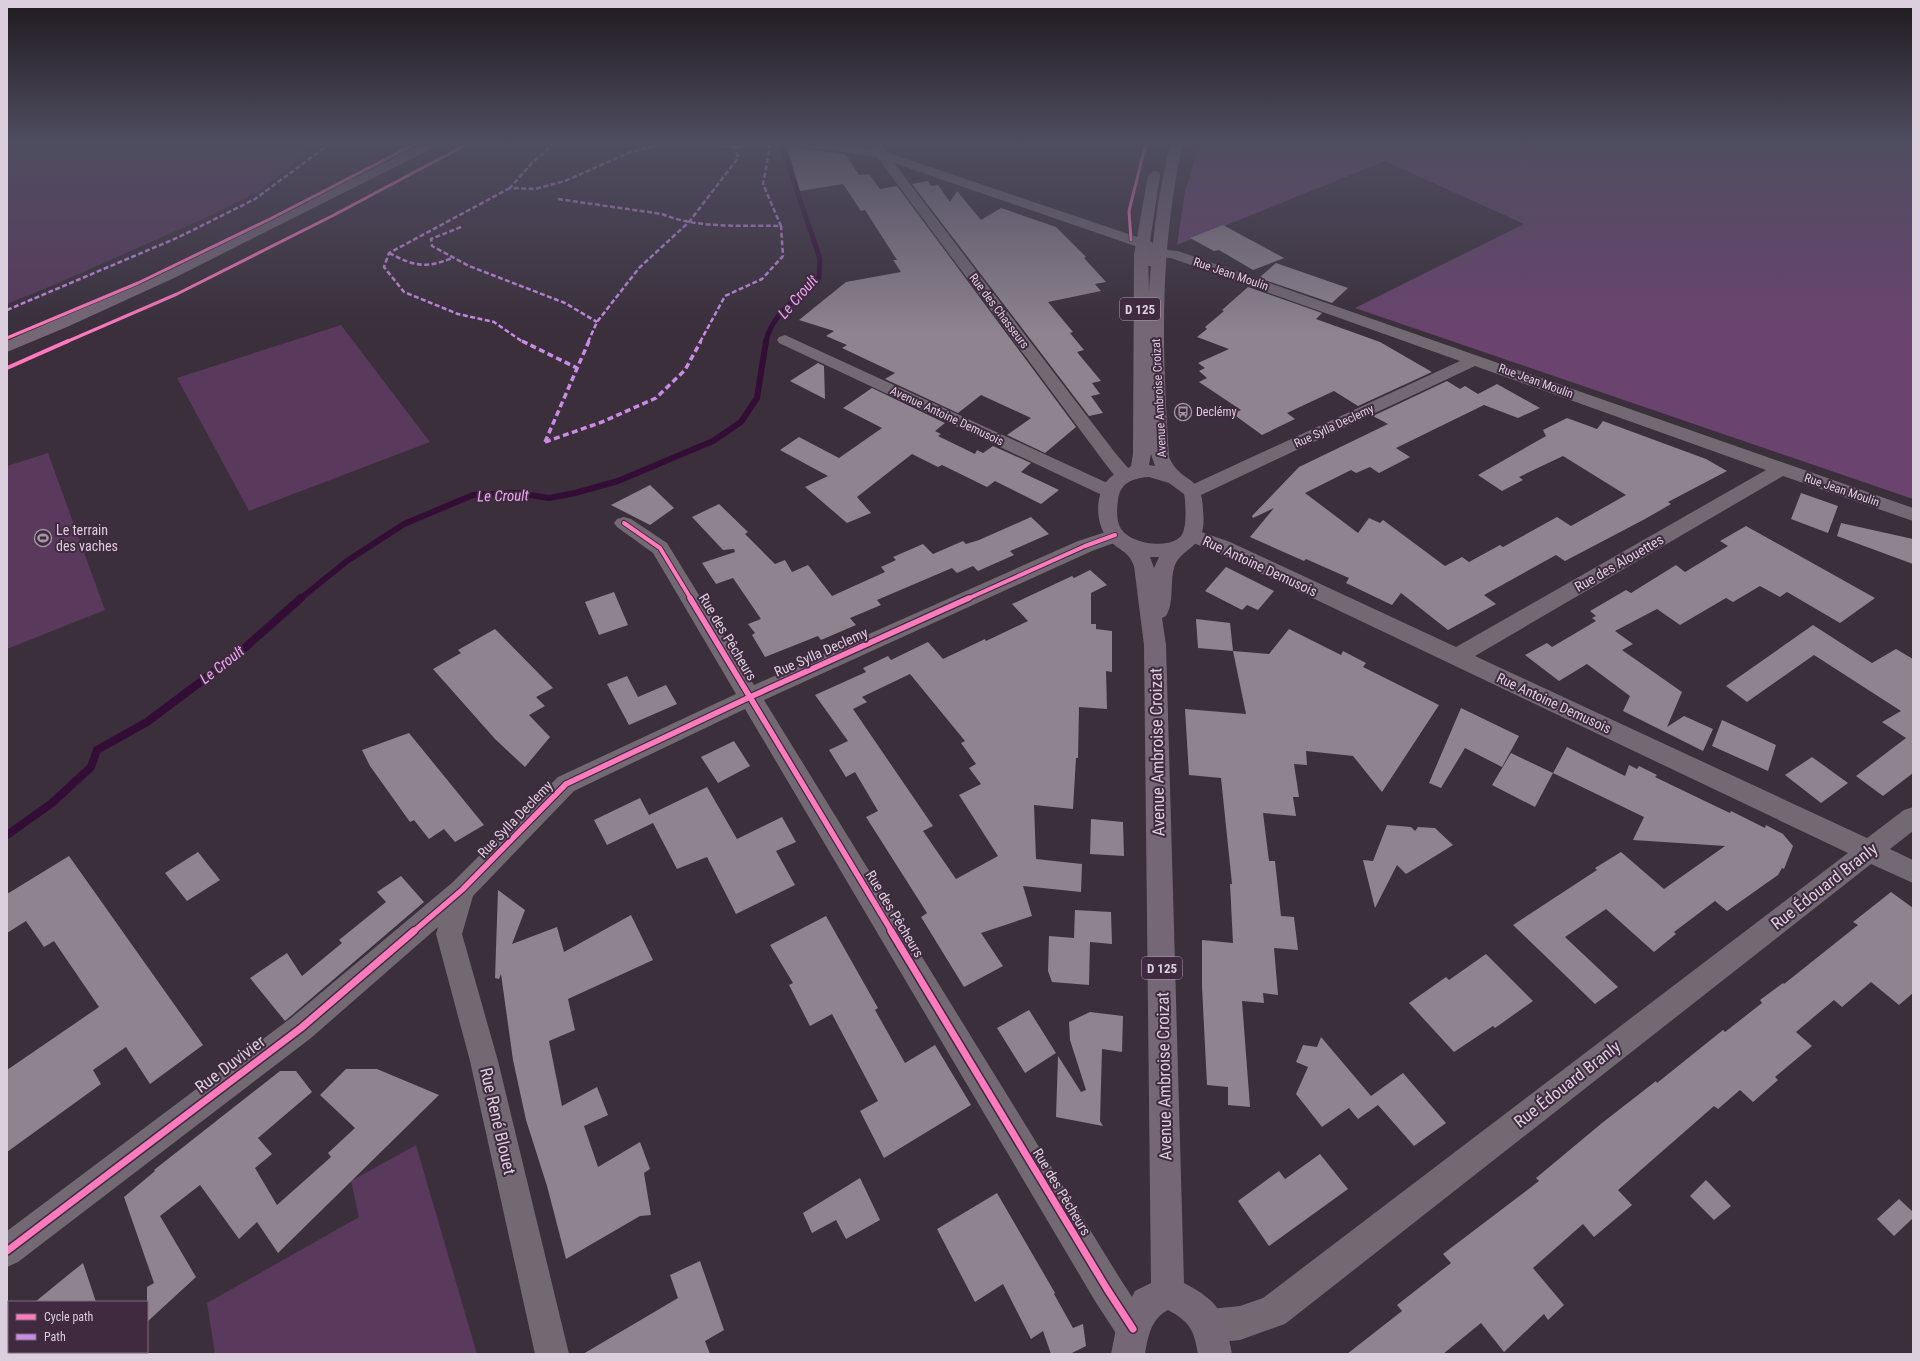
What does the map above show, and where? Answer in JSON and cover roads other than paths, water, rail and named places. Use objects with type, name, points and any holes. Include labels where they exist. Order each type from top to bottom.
[{"type":"main road","points":[[7,347],[208,258],[309,207]]},
{"type":"main road","name":"Avenue Ambroise Croizat","points":[[1129,475],[1140,468],[1142,454],[1140,284],[1142,243],[1148,207]]},
{"type":"main road","name":"Avenue Ambroise Croizat","points":[[1163,207],[1158,253],[1156,304],[1160,457],[1165,470],[1185,486]]},
{"type":"main road","points":[[1157,472],[1185,486],[1194,500],[1186,540],[1166,550],[1150,550],[1123,540],[1108,519],[1109,491],[1117,480],[1129,475],[1157,472]]},
{"type":"main road","name":"Avenue Ambroise Croizat","points":[[1123,540],[1140,556],[1144,566],[1155,644],[1168,1292]]},
{"type":"main road","name":"Avenue Ambroise Croizat","points":[[1155,644],[1163,568],[1170,555],[1186,540]]},
{"type":"main road","points":[[1130,1341],[1147,1303],[1168,1292],[1192,1305],[1212,1340]]},
{"type":"street","name":"Rue des Chasseurs","points":[[921,207],[1110,458],[1129,475]]},
{"type":"street","points":[[1040,207],[1148,246],[1148,295],[1156,304]]},
{"type":"street","name":"Rue Jean Moulin","points":[[1158,253],[1172,254],[1913,515]]},
{"type":"street","name":"Avenue Antoine Demusois","points":[[785,340],[1109,491]]},
{"type":"street","name":"Rue Sylla Declemy","points":[[1185,486],[1475,360]]},
{"type":"street","name":"Rue des Alouettes","points":[[1456,657],[1781,469]]},
{"type":"street","name":"Rue des Pêcheurs","points":[[624,523],[660,548],[1107,1289],[1130,1341]]},
{"type":"street","name":"Rue Sylla Declemy","points":[[462,890],[566,784],[750,697],[1085,546],[1123,540]]},
{"type":"street","name":"Rue Antoine Demusois","points":[[1186,540],[1223,547],[1913,872]]},
{"type":"street","name":"Rue Édouard Branly","points":[[1212,1340],[1240,1323],[1273,1312],[1913,817]]},
{"type":"street","name":"Rue Duvivier","points":[[7,1251],[301,1028],[462,890]]},
{"type":"street","name":"Rue René Blouet","points":[[462,890],[449,934],[484,1061],[552,1354]]},
{"type":"waterway","name":"Le Croult","points":[[766,342],[773,324],[787,306],[819,278],[820,259],[802,207]]},
{"type":"waterway","name":"Le Croult","points":[[300,599],[347,561],[404,524],[473,495],[518,493],[549,498],[575,493],[618,481],[713,441],[741,422],[757,398],[766,341]]},
{"type":"waterway","name":"Le Croult","points":[[7,835],[52,803],[91,767],[97,750],[147,722],[239,653],[301,598]]},
{"type":"place","name":"Declémy","points":[[1183,412]]},
{"type":"place","name":"Le terrain des vaches","points":[[43,538]]}]
